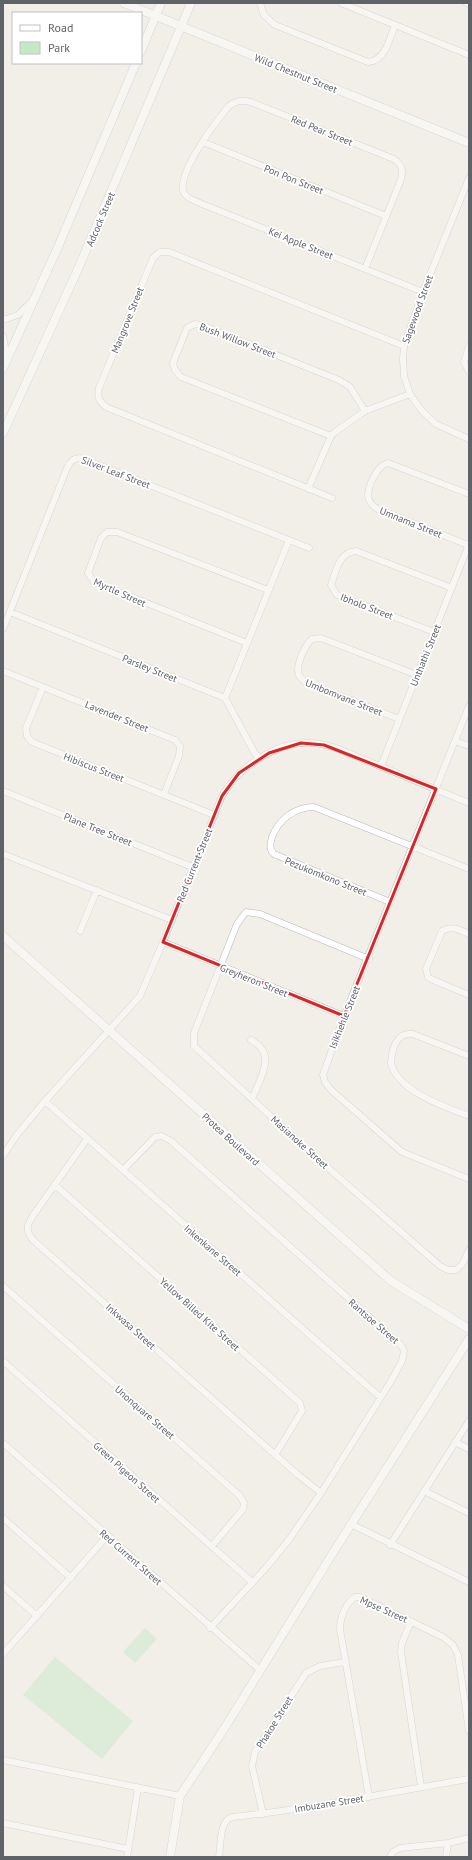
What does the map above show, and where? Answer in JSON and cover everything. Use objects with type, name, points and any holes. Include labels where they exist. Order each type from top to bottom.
[{"type":"street","name":"Wild Chestnut Street","points":[[124,3],[469,143]]},
{"type":"street","points":[[142,48],[160,3]]},
{"type":"street","name":"Adcock Street","points":[[3,433],[76,274],[191,3]]},
{"type":"street","points":[[260,3],[264,15],[275,25],[368,62],[373,62],[380,58],[396,25]]},
{"type":"street","points":[[341,3],[469,55]]},
{"type":"street","points":[[3,368],[37,296],[136,64]]},
{"type":"street","name":"Red Pear Street","points":[[183,191],[184,179],[194,157],[222,114],[233,102],[245,100],[273,110],[398,162],[401,165],[403,174],[365,269]]},
{"type":"street","name":"Pon Pon Street","points":[[203,142],[386,216]]},
{"type":"street","name":"Sagewood Street","points":[[469,178],[467,187],[423,292],[404,346],[403,366],[410,394],[422,411],[436,424],[469,439]]},
{"type":"street","name":"Kei Apple Street","points":[[183,191],[189,198],[202,204],[423,292]]},
{"type":"street","name":"Mangrove Street","points":[[332,498],[106,407],[100,401],[98,394],[99,388],[153,258],[160,252],[169,252],[404,346]]},
{"type":"street","points":[[3,320],[18,315],[37,296]]},
{"type":"street","name":"Bush Willow Street","points":[[331,436],[181,377],[175,370],[173,363],[187,328],[195,324],[201,325],[339,380],[350,387],[365,411]]},
{"type":"street","points":[[3,336],[7,360]]},
{"type":"street","points":[[469,346],[464,362],[469,372]]},
{"type":"street","points":[[308,489],[331,436],[365,411],[410,394]]},
{"type":"street","name":"Silver Leaf Street","points":[[11,609],[67,468],[70,462],[77,458],[309,548]]},
{"type":"street","name":"Umnama Street","points":[[469,494],[388,463],[378,468],[368,495],[370,503],[378,509],[469,544]]},
{"type":"street","name":"Myrtle Street","points":[[247,643],[94,582],[88,574],[101,538],[107,532],[117,532],[268,590]]},
{"type":"street","points":[[258,759],[225,698],[288,540]]},
{"type":"street","name":"Unthathi Street","points":[[381,766],[469,544]]},
{"type":"street","name":"Ibholo Street","points":[[434,632],[337,595],[331,585],[341,558],[348,552],[356,551],[452,588]]},
{"type":"street","points":[[3,629],[11,609]]},
{"type":"street","name":"Parsley Street","points":[[11,609],[225,698]]},
{"type":"street","name":"Umbomvane Street","points":[[399,719],[301,679],[298,669],[307,645],[312,639],[321,638],[418,674]]},
{"type":"street","name":"Lavender Street","points":[[3,671],[175,740],[180,746],[179,756],[164,794]]},
{"type":"street","name":"Hibiscus Street","points":[[43,687],[26,728],[29,740],[36,745],[164,794],[214,815]]},
{"type":"street","name":"Isikhehle Street","points":[[469,706],[344,1016],[324,1070],[324,1078],[328,1086],[402,1152],[469,1179]]},
{"type":"street","points":[[455,740],[469,746]]},
{"type":"street","name":"Red Current Street","points":[[3,1156],[45,1101],[140,996],[214,815],[227,787],[239,773],[258,759],[281,748],[300,743],[312,743],[343,751],[469,802]]},
{"type":"street","name":"Plane Tree Street","points":[[3,792],[192,867]]},
{"type":"street","name":"Pezukomkono Street","points":[[390,902],[278,857],[270,847],[276,828],[286,816],[305,808],[314,807],[413,848]]},
{"type":"street","points":[[413,848],[469,869]]},
{"type":"street","points":[[3,854],[172,920]]},
{"type":"street","points":[[80,931],[98,890]]},
{"type":"street","points":[[221,967],[237,924],[242,915],[249,912],[260,914],[368,959]]},
{"type":"street","points":[[469,934],[453,928],[442,931],[426,969],[428,977],[469,996]]},
{"type":"street","name":"Protea Boulevard","points":[[3,936],[391,1281],[469,1329]]},
{"type":"street","name":"Greyheron Street","points":[[163,942],[344,1016]]},
{"type":"street","name":"Masianoke Street","points":[[221,967],[194,1033],[193,1042],[198,1051],[440,1266],[448,1270],[456,1270],[463,1263],[469,1250]]},
{"type":"street","points":[[469,1056],[413,1034],[405,1034],[402,1035],[397,1041],[391,1063],[397,1076],[423,1098],[469,1116]]},
{"type":"street","points":[[251,1040],[261,1047],[266,1056],[265,1065],[252,1099]]},
{"type":"street","name":"Inkenkane Street","points":[[45,1101],[380,1397]]},
{"type":"street","name":"Rantsoe Street","points":[[123,1170],[155,1137],[162,1136],[171,1141],[401,1345],[404,1351],[402,1360],[380,1397],[321,1493],[288,1541],[210,1628]]},
{"type":"street","name":"Inkwasa Street","points":[[87,1139],[28,1223],[26,1231],[30,1237],[275,1455],[321,1493]]},
{"type":"street","name":"Yellow Billed Kite Street","points":[[55,1185],[300,1403],[302,1411],[275,1455]]},
{"type":"street","name":"Unonquare Street","points":[[3,1286],[240,1496],[244,1503],[243,1509],[212,1546]]},
{"type":"street","points":[[170,1857],[180,1796],[228,1724],[351,1524],[469,1339]]},
{"type":"street","name":"Green Pigeon Street","points":[[3,1361],[252,1582]]},
{"type":"street","points":[[390,1545],[469,1420]]},
{"type":"street","points":[[455,1442],[469,1449]]},
{"type":"street","name":"Red Current Street","points":[[3,1443],[210,1628],[260,1670]]},
{"type":"street","points":[[424,1491],[469,1513]]},
{"type":"street","points":[[3,1518],[71,1578]]},
{"type":"street","points":[[351,1524],[390,1545],[469,1582]]},
{"type":"street","points":[[3,1654],[107,1536]]},
{"type":"street","points":[[3,1586],[37,1616]]},
{"type":"street","name":"Mpse Street","points":[[369,1797],[345,1662],[340,1625],[348,1604],[355,1597],[360,1597],[444,1637],[451,1642],[456,1648],[469,1731]]},
{"type":"street","points":[[411,1621],[402,1643],[401,1652],[421,1787]]},
{"type":"street","name":"Phakoe Street","points":[[263,1814],[252,1766],[255,1752],[306,1674],[320,1666],[345,1662]]},
{"type":"street","points":[[3,1760],[180,1796]]},
{"type":"street","name":"Imbuzane Street","points":[[219,1857],[223,1830],[228,1818],[369,1797],[469,1779]]},
{"type":"street","points":[[127,1857],[138,1788]]},
{"type":"street","points":[[3,1823],[128,1849]]},
{"type":"street","points":[[390,1857],[393,1852],[400,1848],[448,1843],[469,1838]]},
{"type":"street","points":[[446,1857],[448,1843]]},
{"type":"highlighted area","points":[[301,743],[324,745],[436,789],[344,1016],[163,942],[222,796],[239,773],[269,753]]},
{"type":"green space","points":[[145,1628],[157,1639],[135,1663],[123,1652]]},
{"type":"green space","points":[[55,1657],[133,1721],[102,1759],[23,1695]]}]
